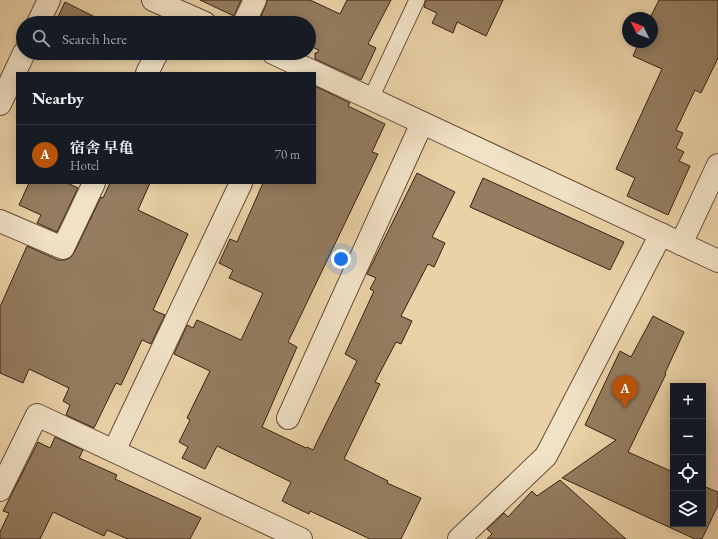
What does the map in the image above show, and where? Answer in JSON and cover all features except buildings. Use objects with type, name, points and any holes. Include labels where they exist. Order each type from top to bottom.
[{"type":"street","points":[[41,16],[49,0]]},
{"type":"street","points":[[153,0],[173,16]]},
{"type":"street","points":[[247,16],[255,0]]},
{"type":"street","points":[[0,104],[21,60]]},
{"type":"street","points":[[148,72],[154,60]]},
{"type":"street","points":[[283,60],[295,68],[305,72]]},
{"type":"street","points":[[316,76],[371,98],[718,261]]},
{"type":"street","points":[[288,418],[422,123]]},
{"type":"street","points":[[681,244],[718,165]]},
{"type":"street","points":[[0,221],[63,248],[94,184]]},
{"type":"street","points":[[114,451],[240,184]]},
{"type":"street","points":[[459,539],[546,456],[661,234]]},
{"type":"street","points":[[0,490],[37,415],[300,539]]},
{"type":"lane","points":[[371,98],[417,0]]},
{"type":"place","name":"宿舎 早亀","points":[[625,408]]}]
